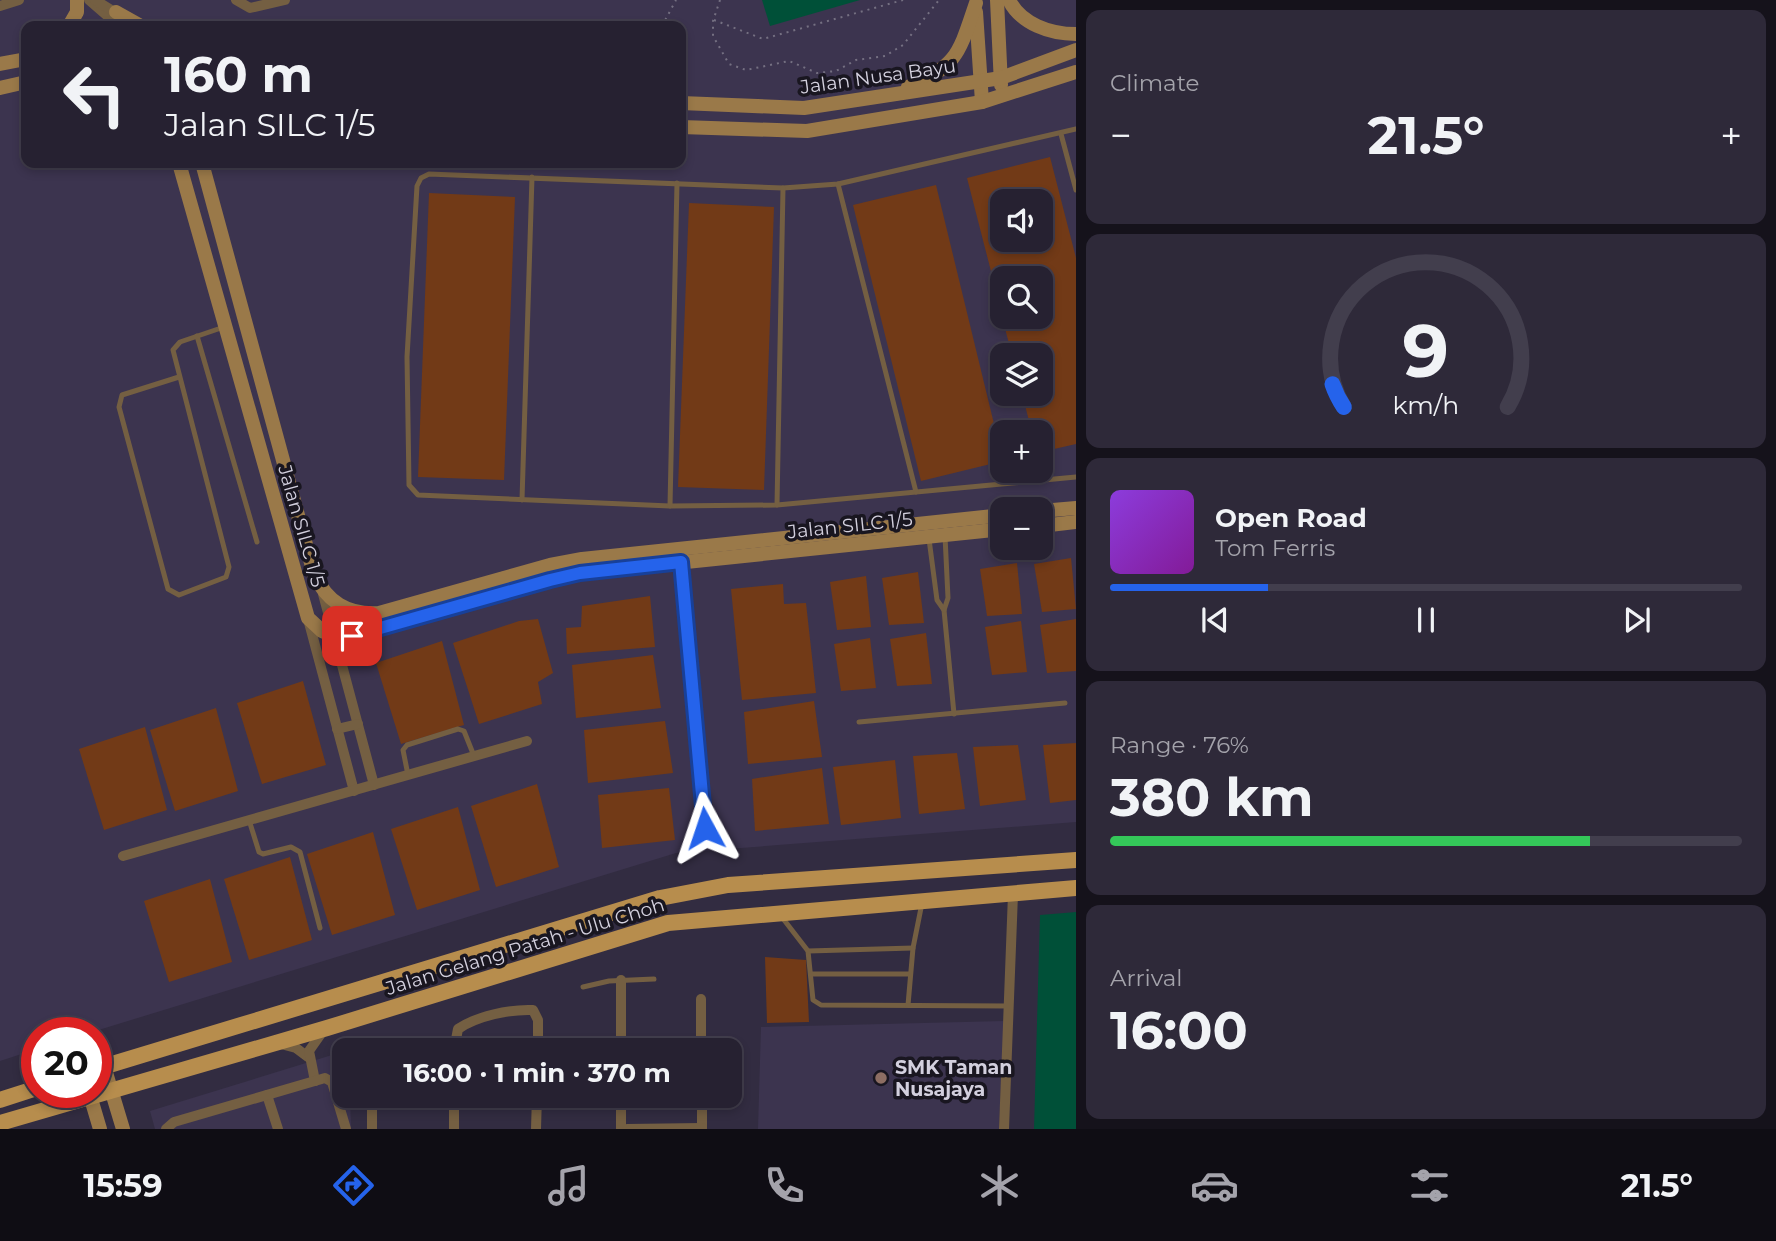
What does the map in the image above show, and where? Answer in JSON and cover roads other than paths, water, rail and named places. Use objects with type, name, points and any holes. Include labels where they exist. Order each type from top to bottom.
[{"type":"main road","name":"Jalan Gelang Patah - Ulu Choh","points":[[112,1063],[660,898],[728,885],[1076,860]]},
{"type":"main road","name":"Jalan Gelang Patah - Ulu Choh","points":[[112,1090],[327,1028],[668,923],[777,911],[1076,888]]},
{"type":"main road","points":[[0,1100],[21,1093]]},
{"type":"main road","name":"Jalan Gelang Patah - Ulu Choh","points":[[0,1123],[47,1108]]},
{"type":"street","points":[[0,6],[19,0]]},
{"type":"street","points":[[72,21],[77,12],[77,0]]},
{"type":"street","points":[[89,0],[118,19]]},
{"type":"street","points":[[95,0],[118,19]]},
{"type":"street","points":[[236,0],[250,8],[285,0]]},
{"type":"street","points":[[997,0],[1002,96]]},
{"type":"street","points":[[1009,0],[1013,8],[1034,26],[1064,34],[1076,34]]},
{"type":"street","points":[[976,2],[982,102]]},
{"type":"street","points":[[887,95],[934,76],[959,54],[976,2]]},
{"type":"street","name":"Jalan Nusa Bayu","points":[[686,103],[804,108],[1001,78],[1076,50]]},
{"type":"street","points":[[0,64],[21,60]]},
{"type":"street","points":[[686,127],[807,131],[982,102],[1076,72]]},
{"type":"street","points":[[0,88],[21,83]]},
{"type":"street","name":"Jalan SILC 1/5","points":[[180,168],[308,618],[322,631],[336,637],[381,630],[570,575],[990,530]]},
{"type":"street","name":"Jalan SILC 1/5","points":[[203,168],[314,574],[323,594],[342,608],[358,613],[379,613],[550,565],[582,559],[990,516]]},
{"type":"street","points":[[1053,510],[1076,508]]},
{"type":"street","points":[[1053,525],[1076,522]]},
{"type":"street","points":[[323,594],[374,785]]},
{"type":"street","points":[[308,618],[354,791]]},
{"type":"street","points":[[337,729],[358,724]]},
{"type":"street","points":[[123,856],[527,741]]},
{"type":"street","points":[[1004,1129],[1013,894]]},
{"type":"street","points":[[621,980],[621,1038]]},
{"type":"street","points":[[701,999],[701,1038]]},
{"type":"street","points":[[456,1038],[458,1029],[521,1009],[533,1010],[538,1020],[538,1038]]},
{"type":"street","points":[[315,1080],[308,1056],[313,1043],[327,1028]]},
{"type":"street","points":[[274,1043],[296,1048],[308,1056]]},
{"type":"street","points":[[166,1129],[174,1122],[324,1078],[332,1082],[346,1129]]},
{"type":"street","points":[[112,1090],[123,1129]]},
{"type":"street","points":[[267,1095],[278,1129]]},
{"type":"street","points":[[94,1108],[100,1129]]},
{"type":"street","points":[[372,1108],[372,1129]]},
{"type":"street","points":[[454,1108],[454,1129]]},
{"type":"street","points":[[536,1129],[537,1108]]},
{"type":"street","points":[[621,1108],[621,1129]]},
{"type":"street","points":[[627,1129],[702,1128],[702,1108]]},
{"type":"lane","points":[[1076,129],[838,184],[783,188],[429,174],[421,178],[417,186],[407,357],[409,485],[412,492],[418,495],[670,506],[777,505],[1076,477]]},
{"type":"lane","points":[[1061,134],[1076,190]]},
{"type":"lane","points":[[523,500],[533,177]]},
{"type":"lane","points":[[670,506],[677,183]]},
{"type":"lane","points":[[838,184],[916,492]]},
{"type":"lane","points":[[777,505],[783,188]]},
{"type":"lane","points":[[179,377],[122,395],[119,407],[169,589],[179,596],[226,577],[229,567],[173,349],[180,341],[224,327]]},
{"type":"lane","points":[[198,336],[257,542]]},
{"type":"lane","points":[[945,534],[948,598],[944,610],[954,713]]},
{"type":"lane","points":[[928,536],[937,600],[944,610]]},
{"type":"lane","points":[[681,562],[705,828]]},
{"type":"lane","points":[[859,722],[1065,704]]},
{"type":"lane","points":[[408,775],[403,750],[407,745],[458,729],[464,731],[474,756]]},
{"type":"lane","points":[[249,820],[259,852],[263,854],[291,847],[300,852],[320,928]]},
{"type":"lane","points":[[908,1005],[913,948],[922,900]]},
{"type":"lane","points":[[777,911],[808,951],[813,1000],[821,1004],[1009,1006]]},
{"type":"lane","points":[[808,951],[913,948]]},
{"type":"lane","points":[[811,974],[910,974]]},
{"type":"lane","points":[[583,987],[621,980],[654,979]]},
{"type":"place","name":"SMK Taman Nusajaya","points":[[881,1078]]}]
